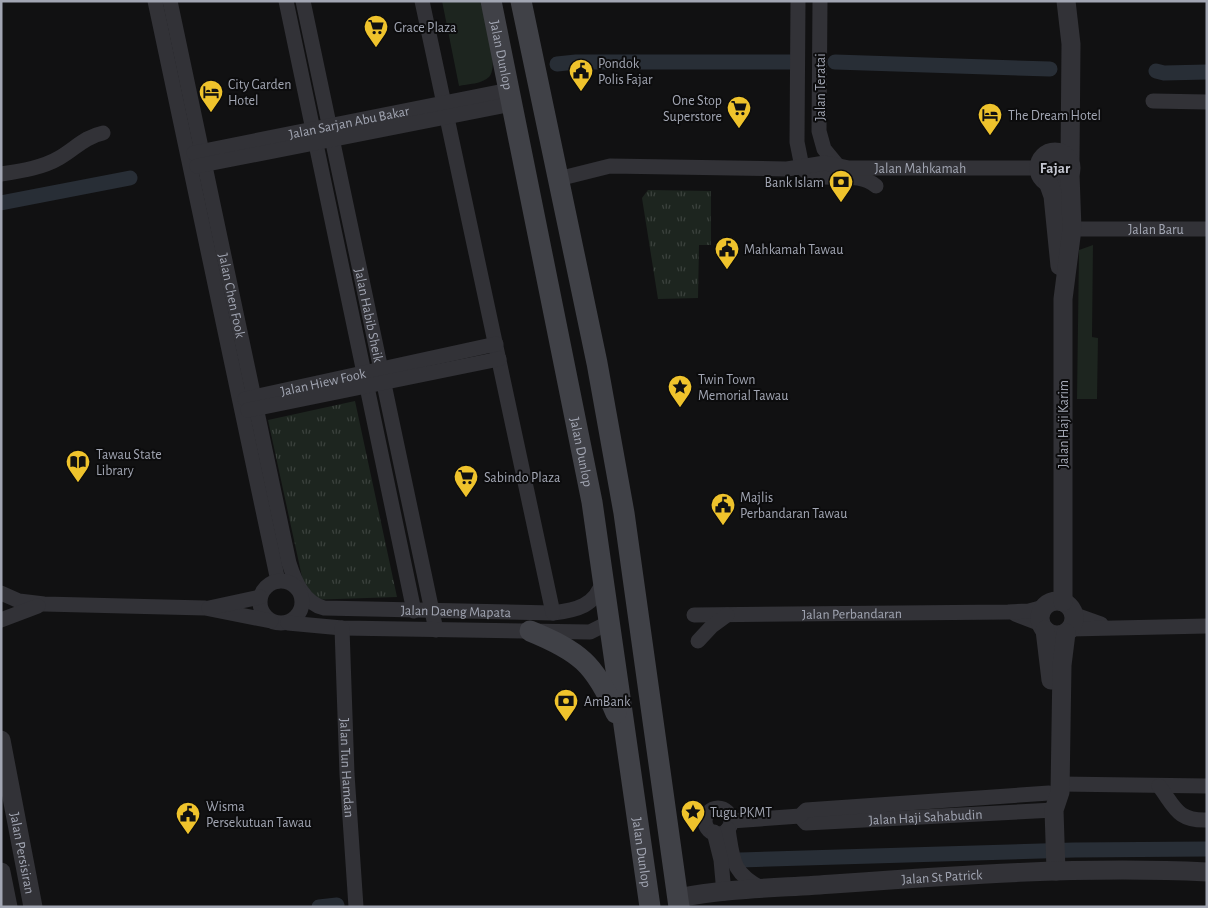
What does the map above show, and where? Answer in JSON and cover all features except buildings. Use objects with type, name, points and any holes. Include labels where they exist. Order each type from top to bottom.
[{"type":"main road","name":"Jalan Dunlop","points":[[491,1],[591,492],[650,907]]},
{"type":"main road","points":[[525,4],[558,179],[597,363],[624,513],[677,904]]},
{"type":"main road","points":[[610,622],[618,616],[625,602],[622,540],[624,513]]},
{"type":"main road","points":[[530,632],[568,649],[591,667],[607,692],[626,739]]},
{"type":"street","name":"Jalan Chen Fook","points":[[155,1],[196,159],[255,403],[289,564],[299,590]]},
{"type":"street","name":"Jalan Chen Fook","points":[[170,1],[240,406],[278,581]]},
{"type":"street","name":"Jalan Habib Sheik","points":[[286,1],[414,611]]},
{"type":"street","name":"Jalan Habib Sheik","points":[[303,1],[436,630]]},
{"type":"street","points":[[422,1],[553,613]]},
{"type":"street","name":"Jalan Teratai","points":[[798,1],[801,161]]},
{"type":"street","name":"Jalan Teratai","points":[[820,1],[819,131],[824,149],[838,166]]},
{"type":"street","points":[[1063,299],[1063,206],[1070,167],[1071,44],[1066,1]]},
{"type":"street","points":[[1071,44],[1080,1]]},
{"type":"street","name":"Jalan Sarjan Abu Bakar","points":[[196,159],[510,97]]},
{"type":"street","points":[[1153,101],[1207,102]]},
{"type":"street","points":[[1044,168],[1070,118]]},
{"type":"street","points":[[1,174],[34,168],[58,159],[89,136],[103,133]]},
{"type":"street","points":[[1044,168],[1057,151],[1062,152],[1070,167]]},
{"type":"street","name":"Jalan Mahkamah","points":[[801,161],[805,171],[814,176],[861,177],[876,186]]},
{"type":"street","name":"Jalan Mahkamah","points":[[558,179],[610,166],[777,169],[801,161],[838,166],[1044,168]]},
{"type":"street","points":[[1044,168],[1053,184],[1063,182],[1070,167]]},
{"type":"street","points":[[1044,168],[1063,206],[1068,227],[1072,229],[1063,299]]},
{"type":"street","points":[[1063,206],[1104,228]]},
{"type":"street","name":"Jalan Baru","points":[[1072,229],[1207,229]]},
{"type":"street","name":"Jalan Haji Karim","points":[[1057,617],[1063,549],[1063,299]]},
{"type":"street","name":"Jalan Hiew Fook","points":[[240,406],[497,352]]},
{"type":"street","name":"Jalan Daeng Mapata","points":[[299,590],[316,606],[324,608],[553,613],[572,611],[588,604],[600,592],[604,579]]},
{"type":"street","points":[[1,593],[19,601],[44,604],[205,608],[271,621],[288,623],[294,620],[302,609],[302,596],[299,590],[290,582],[278,581],[266,586],[260,597],[261,609],[271,621]]},
{"type":"street","points":[[205,608],[260,597]]},
{"type":"street","points":[[1,620],[44,604]]},
{"type":"street","name":"Jalan Perbandaran","points":[[694,615],[1008,612],[1057,617],[1112,626],[1207,626]]},
{"type":"street","points":[[698,641],[712,626],[727,615]]},
{"type":"street","points":[[1056,856],[1055,796],[1062,665],[1057,617]]},
{"type":"street","name":"Jalan Daeng Mapata","points":[[288,623],[342,628],[590,632],[610,622]]},
{"type":"street","name":"Jalan Tun Hamdan","points":[[342,628],[347,774],[356,907]]},
{"type":"street","name":"Jalan Persisiran","points":[[1,740],[33,907]]},
{"type":"street","points":[[1055,796],[1159,786],[1207,786]]},
{"type":"street","points":[[1159,786],[1187,820],[1207,820]]},
{"type":"street","points":[[1030,795],[1030,811]]},
{"type":"street","name":"Jalan Haji Sahabudin","points":[[724,827],[800,816],[806,810],[1030,795],[1055,796]]},
{"type":"street","name":"Jalan Haji Sahabudin","points":[[800,816],[806,823],[1030,811],[1055,796]]},
{"type":"street","points":[[724,827],[736,870],[743,878],[764,890]]},
{"type":"street","points":[[724,827],[721,860],[724,893]]},
{"type":"street","name":"Jalan St Patrick","points":[[677,904],[724,893],[1056,856],[1134,870],[1207,872]]},
{"type":"street","name":"Jalan Persisiran","points":[[1,872],[8,907]]},
{"type":"green space","points":[[442,1],[480,1],[488,29],[493,63],[492,71],[486,79],[459,86]]},
{"type":"green space","points":[[648,190],[711,191],[711,245],[699,245],[698,298],[658,299],[642,198]]},
{"type":"green space","points":[[1093,245],[1092,337],[1098,338],[1097,399],[1077,399],[1079,250]]},
{"type":"green space","points":[[355,401],[397,597],[307,600],[268,420]]},
{"type":"waterway","points":[[557,64],[576,62],[790,62]]},
{"type":"waterway","points":[[835,62],[1050,69]]},
{"type":"waterway","points":[[1156,71],[1164,73],[1207,72]]},
{"type":"waterway","points":[[1,203],[130,178]]},
{"type":"waterway","points":[[740,860],[1074,850],[1207,849]]},
{"type":"waterway","points":[[319,907],[337,905]]},
{"type":"place","name":"Grace Plaza","points":[[376,48]]},
{"type":"place","name":"Pondok Polis Fajar","points":[[581,92]]},
{"type":"place","name":"City Garden Hotel","points":[[211,113]]},
{"type":"place","name":"One Stop Superstore","points":[[739,129]]},
{"type":"place","name":"The Dream Hotel","points":[[990,136]]},
{"type":"place","name":"Bank Islam","points":[[841,203]]},
{"type":"place","name":"Mahkamah Tawau","points":[[727,270]]},
{"type":"place","name":"Twin Town Memorial Tawau","points":[[680,408]]},
{"type":"place","name":"Tawau State Library","points":[[78,483]]},
{"type":"place","name":"Sabindo Plaza","points":[[466,498]]},
{"type":"place","name":"Majlis Perbandaran Tawau","points":[[723,526]]},
{"type":"place","name":"AmBank","points":[[566,722]]},
{"type":"place","name":"Tugu PKMT","points":[[693,833]]},
{"type":"place","name":"Wisma Persekutuan Tawau","points":[[188,835]]},
{"type":"district","name":"Fajar","points":[[1055,168]]}]
